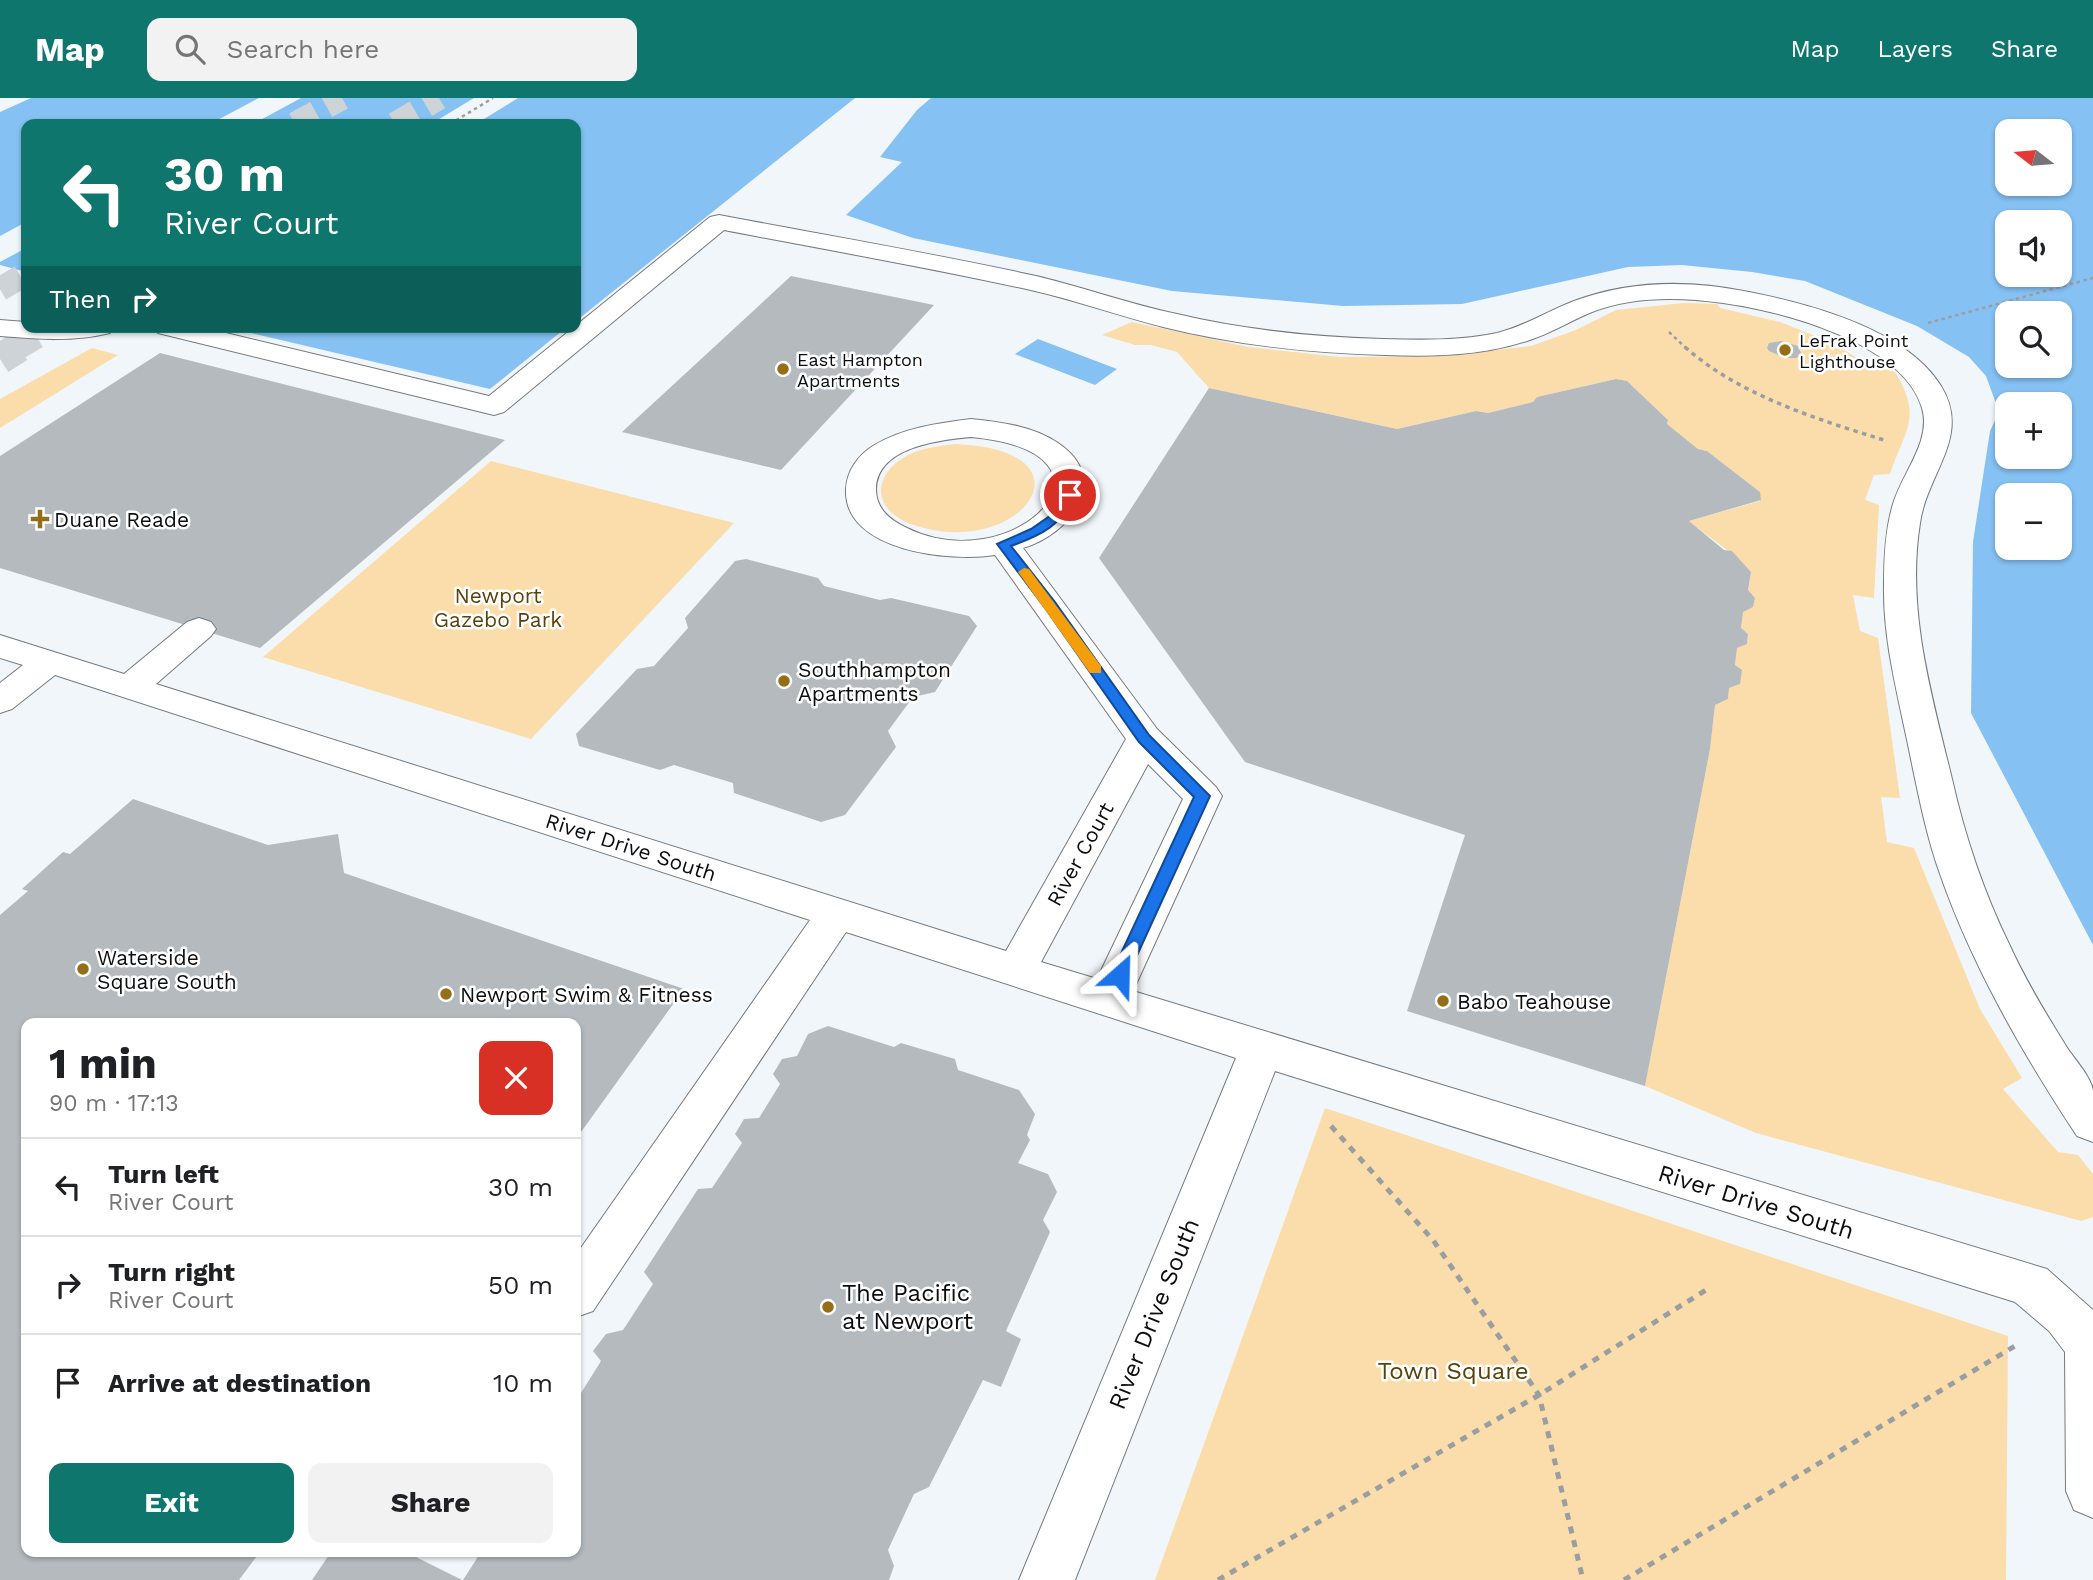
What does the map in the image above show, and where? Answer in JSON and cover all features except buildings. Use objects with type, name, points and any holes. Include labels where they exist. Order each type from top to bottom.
[{"type":"street","points":[[192,333],[494,405],[719,222],[1044,286],[1179,323],[1257,336],[1335,344],[1419,347],[1485,343],[1543,326],[1585,305],[1609,297],[1637,293],[1694,292],[1751,300],[1826,322],[1870,341],[1910,368],[1932,394],[1938,409],[1939,424],[1914,484],[1903,523],[1900,591],[1907,661],[1943,820],[1961,876],[2004,978],[2035,1035],[2093,1123]]},
{"type":"street","points":[[0,328],[21,329]]},
{"type":"street","points":[[971,428],[994,430],[1035,441],[1057,456],[1070,475],[1070,495],[1059,515],[1044,527],[1003,544],[969,549],[933,547],[902,538],[878,524],[864,507],[860,488],[867,469],[883,452],[908,439],[937,431],[971,428]]},
{"type":"street","points":[[1003,544],[1050,605],[1144,738],[1203,796],[1108,1000]]},
{"type":"street","points":[[130,687],[198,629]]},
{"type":"street","name":"River Drive South","points":[[0,646],[1262,1049],[2030,1285],[2066,1315],[2090,1344],[2093,1490]]},
{"type":"street","points":[[0,701],[50,662]]},
{"type":"street","name":"River Court","points":[[1016,970],[1144,738]]},
{"type":"street","points":[[581,1288],[837,912]]},
{"type":"street","name":"River Drive South","points":[[1047,1580],[1262,1049]]},
{"type":"path","points":[[458,119],[493,98]]},
{"type":"path","points":[[1917,326],[2093,278]]},
{"type":"path","points":[[1637,293],[1677,341],[1747,385],[1815,417],[1929,453]]},
{"type":"path","points":[[1322,1116],[1433,1240],[1539,1395],[1583,1580]]},
{"type":"path","points":[[1218,1580],[1539,1395],[1709,1288]]},
{"type":"path","points":[[1624,1580],[2019,1344]]},
{"type":"green space","points":[[1684,303],[1717,304],[1720,308],[1780,322],[1831,342],[1865,363],[1895,372],[1903,388],[1910,413],[1906,434],[1890,474],[1874,475],[1865,500],[1879,505],[1874,598],[1853,595],[1860,631],[1878,638],[1900,798],[1881,797],[1887,842],[1914,848],[1980,1009],[2022,1078],[2003,1089],[2058,1152],[2078,1155],[2093,1174],[2093,1217],[2081,1221],[1756,1133],[1645,1086],[1710,749],[1715,705],[1728,699],[1729,688],[1740,684],[1735,665],[1737,648],[1747,644],[1748,635],[1741,628],[1743,612],[1753,607],[1755,598],[1748,590],[1751,572],[1689,521],[1760,501],[1760,492],[1667,424],[1668,420],[1627,381],[1616,379],[1537,397],[1533,402],[1488,413],[1476,411],[1397,429],[1209,388],[1177,352],[1151,345],[1135,345],[1102,335],[1132,322],[1248,347],[1340,357],[1447,356],[1531,346],[1576,330],[1616,310]]},
{"type":"green space","points":[[92,348],[118,355],[0,428],[0,399]]},
{"type":"green space","points":[[955,444],[1000,451],[1026,465],[1035,482],[1029,501],[1011,517],[984,529],[950,532],[911,524],[898,518],[883,501],[881,491],[888,472],[908,455]]},
{"type":"green space","name":"Newport Gazebo Park","points":[[491,461],[734,523],[531,739],[263,657]]},
{"type":"green space","name":"Town Square","points":[[1325,1108],[2008,1336],[2006,1580],[1155,1580]]},
{"type":"water","points":[[31,98],[855,98],[581,317],[581,119],[21,119],[21,271],[0,265],[0,112]]},
{"type":"water","points":[[931,98],[2093,98],[2093,945],[1971,713],[1973,542],[1990,431],[1995,420],[1995,469],[2072,469],[2072,392],[1995,392],[1995,401],[1986,376],[1969,357],[1917,326],[1805,281],[1752,272],[1682,265],[1628,267],[1462,304],[1343,306],[1172,291],[913,238],[846,215],[902,162],[880,157],[917,110]]},
{"type":"water","points":[[251,333],[560,333],[490,389]]},
{"type":"water","points":[[1038,339],[1117,369],[1095,385],[1015,354]]},
{"type":"pier","points":[[259,98],[301,98],[262,119],[219,119]]},
{"type":"pier","points":[[474,98],[518,98],[484,119],[439,119]]},
{"type":"pier","points":[[21,225],[21,251],[0,262],[0,236]]},
{"type":"tunnel","points":[[304,119],[342,98]]},
{"type":"tunnel","points":[[403,119],[439,98]]},
{"type":"tunnel","points":[[0,289],[21,277]]},
{"type":"tunnel","points":[[16,349],[43,333]]},
{"type":"tunnel","points":[[0,359],[19,347]]},
{"type":"slow traffic","points":[[1024,572],[1096,670]]},
{"type":"place","name":"LeFrak Point Lighthouse","points":[[1785,350]]},
{"type":"place","name":"East Hampton Apartments","points":[[783,369]]},
{"type":"place","name":"Duane Reade","points":[[40,519]]},
{"type":"place","name":"Southhampton Apartments","points":[[784,681]]},
{"type":"place","name":"Waterside Square South","points":[[83,969]]},
{"type":"place","name":"Newport Swim & Fitness","points":[[446,994]]},
{"type":"place","name":"Babo Teahouse","points":[[1443,1001]]},
{"type":"place","name":"The Pacific at Newport","points":[[828,1307]]},
{"type":"route","points":[[1070,495],[1059,515],[1047,524],[1036,532],[1003,544],[1050,605],[1144,738],[1203,796],[1120,975]]}]
